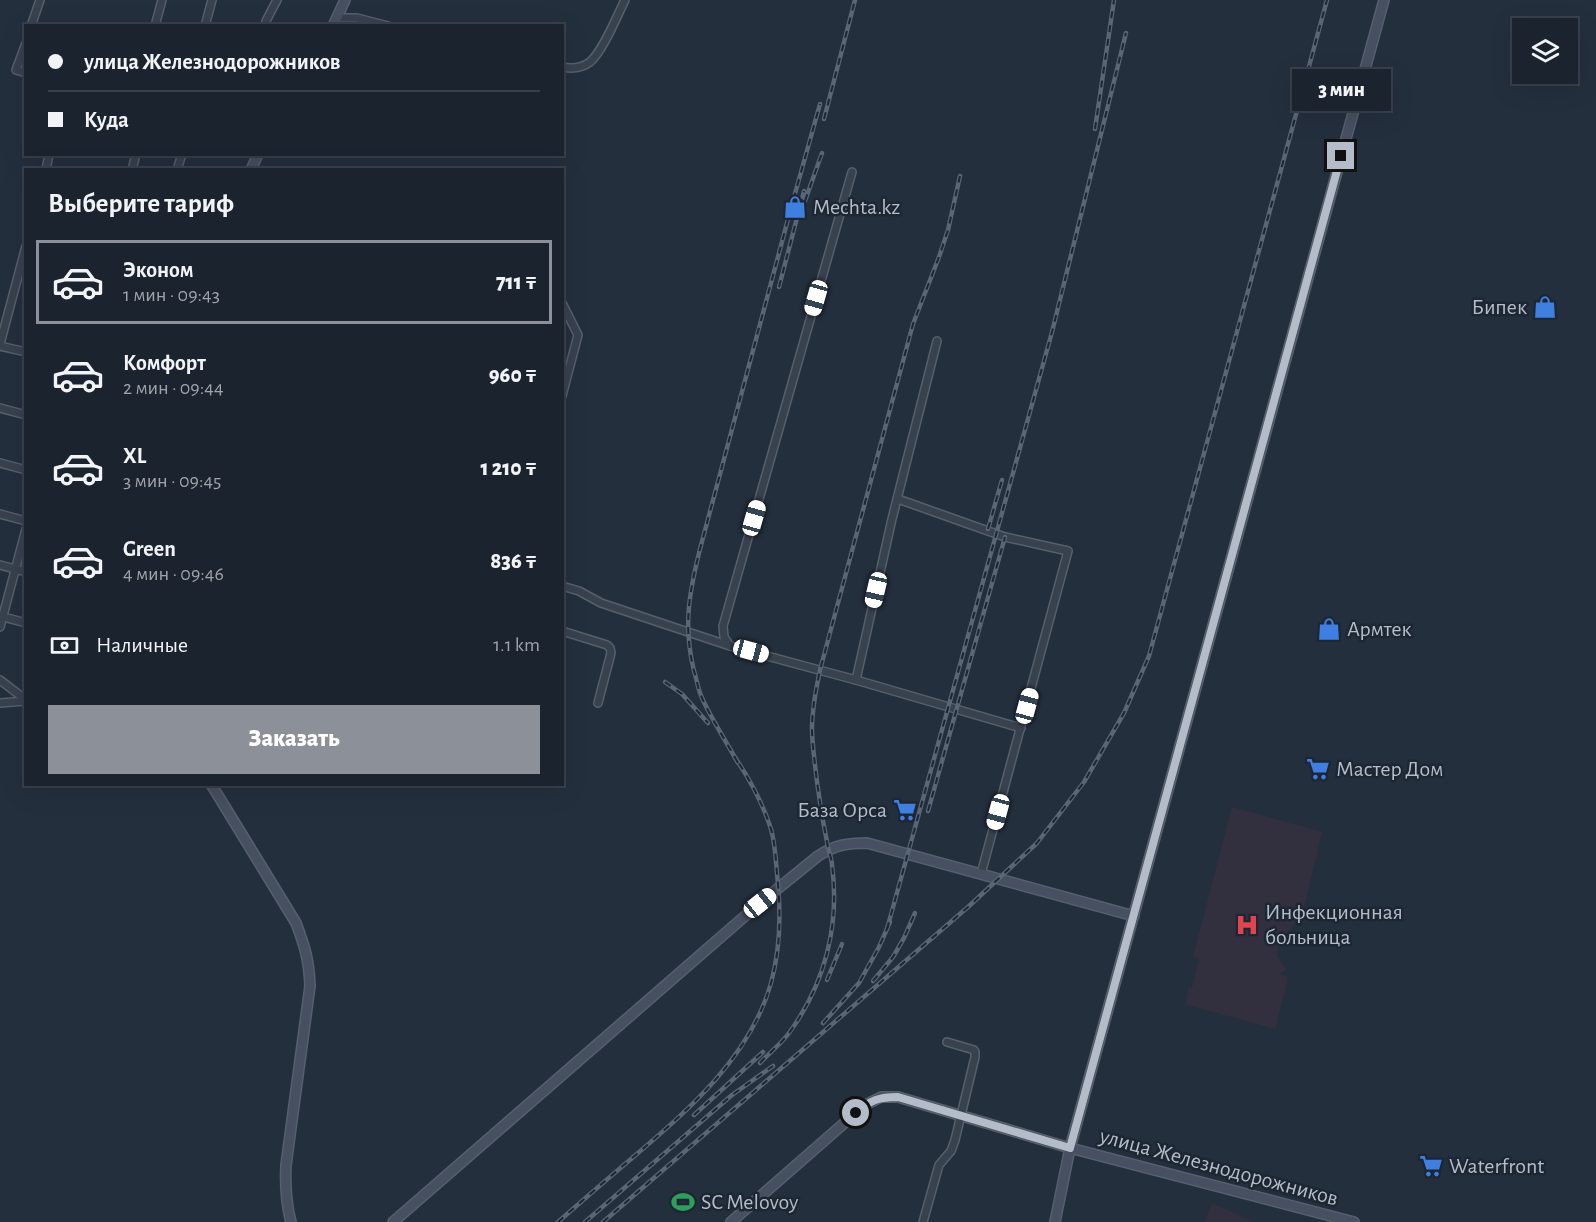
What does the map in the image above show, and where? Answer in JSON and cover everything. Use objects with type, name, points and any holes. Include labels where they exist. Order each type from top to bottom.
[{"type":"main road","points":[[335,22],[345,0]]},
{"type":"main road","points":[[1055,1222],[1070,1148],[1384,0]]},
{"type":"main road","points":[[212,786],[296,923],[309,965],[310,986],[286,1165],[286,1195],[291,1222]]},
{"type":"main road","points":[[393,1222],[760,903],[828,849],[849,843],[867,843],[1134,916]]},
{"type":"main road","name":"улица Железнодорожников","points":[[731,1222],[865,1106],[881,1097],[898,1097],[1070,1148],[1354,1222]]},
{"type":"street","points":[[32,24],[40,0]]},
{"type":"street","points":[[156,24],[162,0]]},
{"type":"street","points":[[206,24],[212,0]]},
{"type":"street","points":[[266,24],[277,0]]},
{"type":"street","points":[[564,67],[578,68],[590,62],[601,48],[625,0]]},
{"type":"street","points":[[335,22],[357,18],[380,24]]},
{"type":"street","points":[[24,48],[16,70],[24,72]]},
{"type":"street","points":[[730,646],[724,637],[723,626],[852,172]]},
{"type":"street","points":[[24,254],[0,345],[24,351]]},
{"type":"street","points":[[564,307],[578,335],[564,388]]},
{"type":"street","points":[[856,680],[892,519],[936,341]]},
{"type":"street","points":[[0,408],[24,414]]},
{"type":"street","points":[[0,463],[24,469]]},
{"type":"street","points":[[898,499],[1005,537],[1068,551],[981,874]]},
{"type":"street","points":[[0,514],[24,520]]},
{"type":"street","points":[[0,627],[1,616],[24,537]]},
{"type":"street","points":[[0,565],[24,571]]},
{"type":"street","points":[[564,587],[579,591],[601,603],[730,646],[1021,728]]},
{"type":"street","points":[[1,616],[24,622]]},
{"type":"street","points":[[564,632],[607,645],[610,648],[611,653],[598,704]]},
{"type":"street","points":[[0,680],[24,699]]},
{"type":"street","points":[[0,703],[24,701]]},
{"type":"street","points":[[923,1222],[939,1165],[951,1151],[975,1052],[947,1042]]},
{"type":"shaded area","name":"Инфекционная больница","points":[[1232,807],[1322,832],[1303,911],[1278,948],[1277,956],[1286,969],[1280,974],[1288,977],[1275,1029],[1185,1004],[1189,987],[1192,988],[1199,959],[1193,957]]},
{"type":"shaded area","points":[[1212,1203],[1253,1222],[1205,1222]]},
{"type":"railway","points":[[824,119],[855,0]]},
{"type":"railway","points":[[1095,129],[1114,0]]},
{"type":"railway","points":[[603,1222],[968,907],[1037,843],[1084,782],[1124,713],[1149,656],[1327,0]]},
{"type":"railway","points":[[887,929],[1052,332],[1126,33]]},
{"type":"railway","points":[[738,763],[702,698],[694,671],[688,624],[690,595],[700,549],[820,104]]},
{"type":"railway","points":[[805,201],[822,153]]},
{"type":"railway","points":[[760,1063],[786,1037],[802,1014],[821,974],[827,953],[834,910],[834,887],[813,746],[813,707],[820,670],[913,324],[948,230],[960,176]]},
{"type":"railway","points":[[779,287],[804,191]]},
{"type":"railway","points":[[988,529],[1002,480]]},
{"type":"railway","points":[[928,811],[1005,537]]},
{"type":"railway","points":[[665,682],[682,694],[708,723]]},
{"type":"railway","points":[[558,1222],[694,1102],[732,1059],[761,1010],[771,983],[778,946],[779,909],[775,850],[764,810],[734,756]]},
{"type":"railway","points":[[873,981],[893,957],[915,913]]},
{"type":"railway","points":[[823,1023],[859,983],[890,922]]},
{"type":"railway","points":[[827,980],[842,944]]},
{"type":"railway","points":[[694,1115],[763,1052]]},
{"type":"railway","points":[[585,1222],[732,1095],[773,1066]]},
{"type":"place","name":"Mechta.kz","points":[[795,207]]},
{"type":"place","name":"Бипек","points":[[1545,307]]},
{"type":"place","name":"Армтек","points":[[1329,629]]},
{"type":"place","name":"Мастер Дом","points":[[1318,769]]},
{"type":"place","name":"База Орса","points":[[905,810]]},
{"type":"place","name":"Инфекционная больница","points":[[1247,925]]},
{"type":"place","name":"Waterfront","points":[[1431,1166]]},
{"type":"place","name":"SC Melovoy","points":[[683,1202]]},
{"type":"route","points":[[856,1113],[881,1097],[898,1097],[1070,1148],[1341,156]]}]
